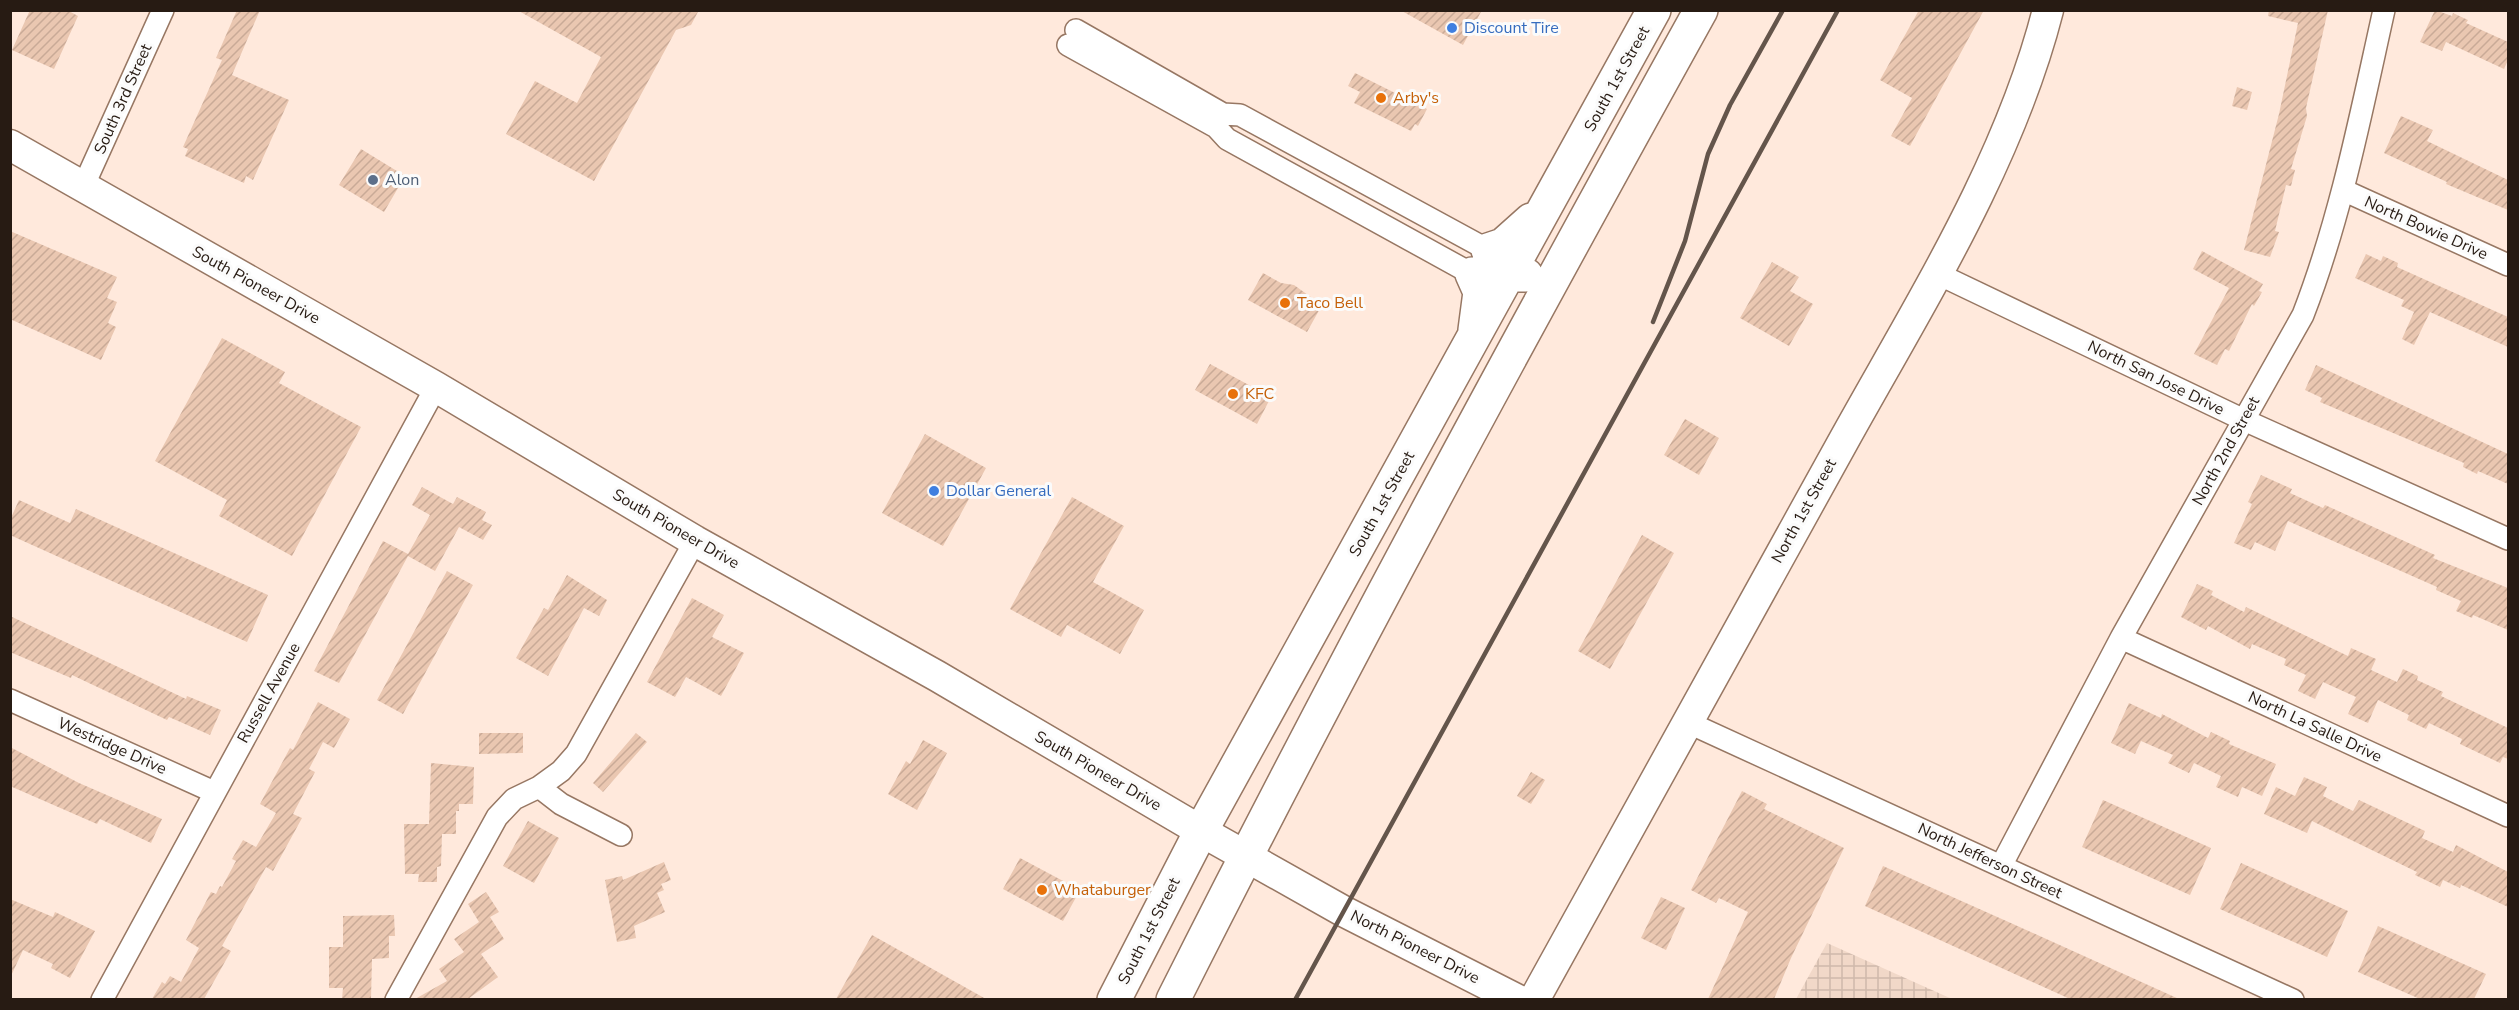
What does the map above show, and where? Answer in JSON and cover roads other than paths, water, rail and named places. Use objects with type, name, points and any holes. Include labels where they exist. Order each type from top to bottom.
[{"type":"main road","name":"South 1st Street","points":[[1114,999],[1201,831],[1473,340],[1498,270],[1551,199],[1654,10]]},
{"type":"main road","points":[[1173,999],[1246,856],[1521,337],[1701,10]]},
{"type":"main road","points":[[1498,270],[1533,274],[1561,263]]},
{"type":"main road","points":[[1498,270],[1520,289],[1523,308],[1521,337]]},
{"type":"street","name":"South 3rd Street","points":[[83,187],[163,10]]},
{"type":"street","name":"North 1st Street","points":[[1534,999],[1936,273],[2006,139],[2030,73],[2048,10]]},
{"type":"street","name":"North 2nd Street","points":[[2001,866],[2121,638],[2303,315],[2321,269],[2343,190],[2384,10]]},
{"type":"street","points":[[1072,38],[1223,114],[1240,115],[1498,270],[1227,139],[1216,127],[1072,38]]},
{"type":"street","name":"South Pioneer Drive","points":[[10,145],[436,387],[695,542],[936,676],[1343,911]]},
{"type":"street","name":"North Bowie Drive","points":[[2343,190],[2508,265]]},
{"type":"street","name":"North San Jose Drive","points":[[1936,273],[2244,420],[2508,539]]},
{"type":"street","name":"Russell Avenue","points":[[102,999],[436,387]]},
{"type":"street","points":[[396,999],[497,817],[514,799],[539,787],[561,771],[576,754],[695,542]]},
{"type":"street","name":"North La Salle Drive","points":[[2121,638],[2508,816]]},
{"type":"street","name":"Westridge Drive","points":[[10,700],[214,792]]},
{"type":"street","name":"North Jefferson Street","points":[[1687,722],[2293,999]]},
{"type":"street","points":[[539,787],[561,804],[621,835]]},
{"type":"street","name":"North Pioneer Drive","points":[[1343,911],[1518,999]]},
{"type":"railway","points":[[1653,322],[1685,241],[1708,154],[1730,105],[1783,10]]},
{"type":"railway","points":[[1295,1000],[1838,10]]},
{"type":"place","name":"Discount Tire","points":[[1452,28]]},
{"type":"place","name":"Arby's","points":[[1381,98]]},
{"type":"place","name":"Alon","points":[[373,180]]},
{"type":"place","name":"Taco Bell","points":[[1285,303]]},
{"type":"place","name":"KFC","points":[[1233,394]]},
{"type":"place","name":"Dollar General","points":[[934,491]]},
{"type":"place","name":"Whataburger","points":[[1042,890]]}]
